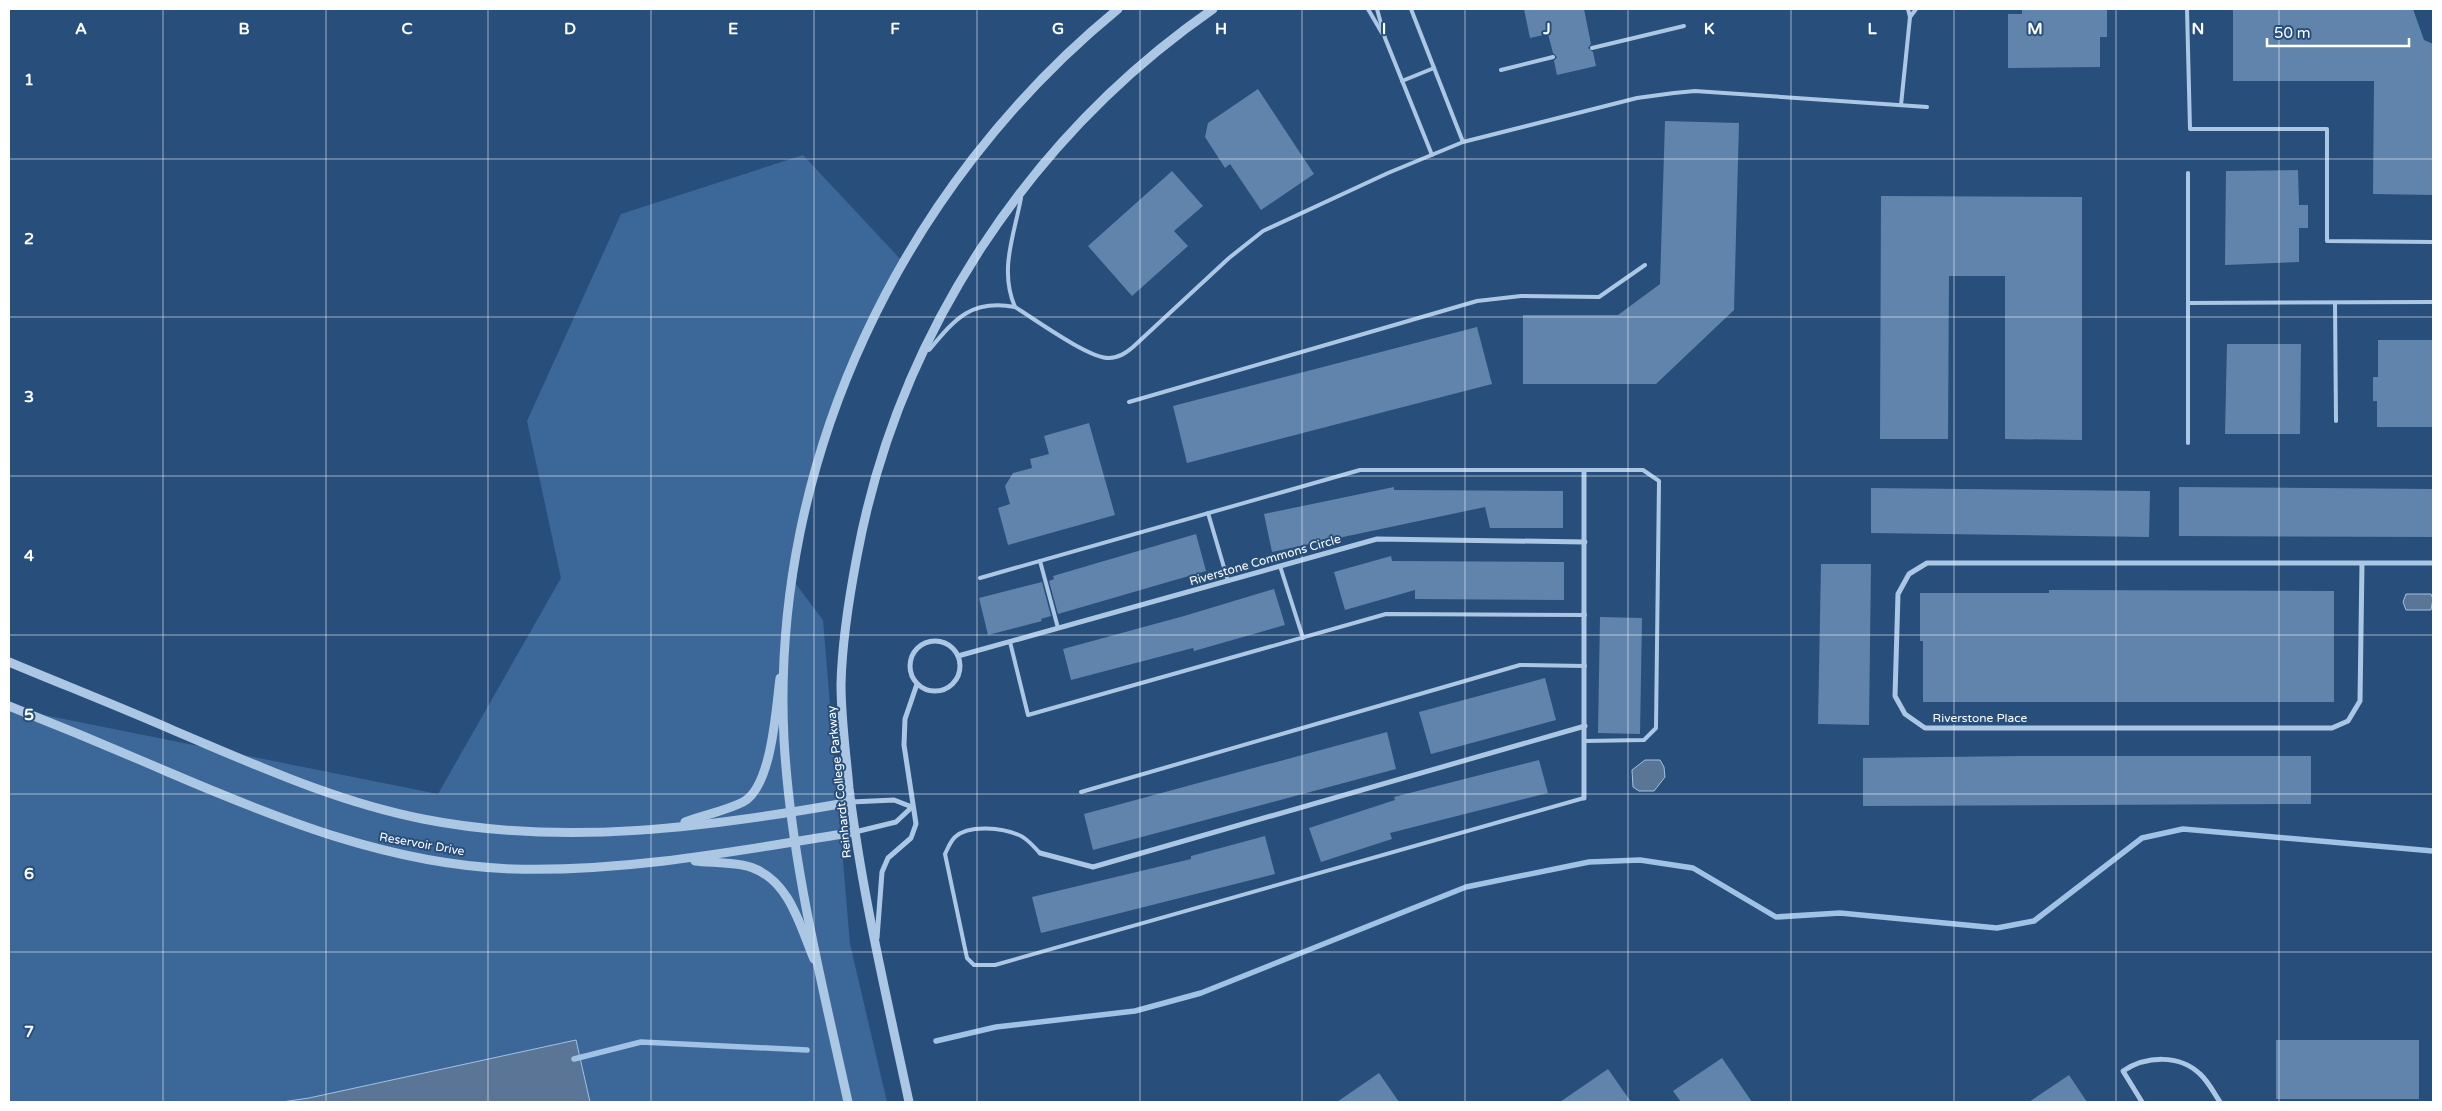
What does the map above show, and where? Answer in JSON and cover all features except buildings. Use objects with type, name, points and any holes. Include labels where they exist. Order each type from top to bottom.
[{"type":"street","points":[[669,827],[745,801],[760,785],[768,759],[796,564],[809,495],[819,459],[851,368],[892,281],[936,206],[990,135],[1049,71],[1118,9]]},
{"type":"street","name":"Reinhardt College Parkway","points":[[909,1102],[876,949],[855,832],[844,744],[841,685],[845,629],[863,523],[892,421],[914,367],[965,270],[1023,188],[1071,131],[1162,46],[1213,9]]},
{"type":"street","points":[[1584,472],[1584,798]]},
{"type":"street","name":"Riverstone Commons Circle","points":[[958,656],[1377,539],[1585,542]]},
{"type":"street","name":"Riverstone Place","points":[[2362,563],[2360,701],[2348,720],[2332,728],[1925,728],[1905,714],[1895,696],[1898,594],[1909,574],[1927,563],[2362,563],[2433,563]]},
{"type":"street","points":[[787,634],[784,738],[794,842],[848,1102]]},
{"type":"street","points":[[931,640],[942,641],[952,647],[958,656],[958,673],[949,687],[938,691],[927,690],[917,684],[911,675],[909,664],[912,653],[920,644],[931,640]]},
{"type":"street","name":"Reservoir Drive","points":[[9,662],[298,782],[384,810],[458,825],[524,832],[593,832],[669,827],[791,813],[851,802]]},
{"type":"street","points":[[876,949],[882,872],[888,858],[911,838],[916,824],[904,745],[905,719],[917,684]]},
{"type":"street","name":"Reservoir Drive","points":[[9,706],[316,831],[381,850],[446,862],[512,869],[619,866],[680,859],[855,832]]},
{"type":"street","points":[[1040,853],[1093,868],[1585,726]]},
{"type":"street","points":[[851,802],[894,800],[912,807]]},
{"type":"street","points":[[855,832],[896,822],[912,807]]},
{"type":"street","points":[[680,859],[752,868],[776,882],[792,906],[822,980]]},
{"type":"street","points":[[2142,1102],[2123,1071],[2135,1064],[2156,1059],[2179,1062],[2193,1068],[2200,1074],[2220,1102]]},
{"type":"lane","points":[[1368,9],[1385,38]]},
{"type":"lane","points":[[1377,9],[1385,38],[1432,154]]},
{"type":"lane","points":[[1411,9],[1463,142]]},
{"type":"lane","points":[[1901,105],[1910,17],[1908,9]]},
{"type":"lane","points":[[1910,17],[1916,9]]},
{"type":"lane","points":[[2187,9],[2190,129],[2327,128],[2328,241],[2433,242]]},
{"type":"lane","points":[[1592,48],[1684,26]]},
{"type":"lane","points":[[1501,70],[1554,57]]},
{"type":"lane","points":[[1402,81],[1434,68]]},
{"type":"lane","points":[[914,367],[948,328],[964,313],[989,305],[1015,307],[1089,353],[1107,358],[1116,358],[1134,347],[1223,264],[1263,231],[1432,154],[1463,142],[1636,98],[1674,93],[1702,92],[1927,106]]},
{"type":"lane","points":[[2188,173],[2188,443]]},
{"type":"lane","points":[[1015,307],[1008,292],[1007,262],[1023,188]]},
{"type":"lane","points":[[1129,402],[1477,301],[1521,296],[1599,296],[1645,265]]},
{"type":"lane","points":[[2335,302],[2336,421]]},
{"type":"lane","points":[[2188,303],[2433,302]]},
{"type":"lane","points":[[980,578],[1360,470],[1584,472],[1643,470],[1659,481],[1656,728],[1644,740],[1585,741]]},
{"type":"lane","points":[[1208,513],[1228,581]]},
{"type":"lane","points":[[1040,561],[1058,628]]},
{"type":"lane","points":[[1280,566],[1303,638]]},
{"type":"lane","points":[[1010,642],[1028,715],[1386,614],[1585,615]]},
{"type":"lane","points":[[1081,792],[1520,665],[1585,666]]},
{"type":"lane","points":[[1040,853],[1021,836],[995,829],[979,829],[965,832],[956,836],[949,845],[945,854],[967,958],[974,966],[985,967],[1584,798]]},
{"type":"shaded area","points":[[803,155],[904,263],[824,433],[792,579],[823,620],[850,944],[887,1102],[9,1102],[9,708],[438,794],[561,578],[527,421],[621,214]]},
{"type":"shaded area","points":[[2406,594],[2431,594],[2433,599],[2431,610],[2406,610],[2403,602]]},
{"type":"shaded area","points":[[1645,760],[1660,760],[1664,767],[1665,777],[1654,791],[1639,791],[1633,787],[1632,770]]},
{"type":"shaded area","points":[[576,1040],[590,1102],[282,1102],[309,1098]]},
{"type":"waterway","points":[[936,1041],[996,1027],[1135,1011],[1201,993],[1466,887],[1589,862],[1640,860],[1693,868],[1776,917],[1840,913],[1997,928],[2034,921],[2142,838],[2183,829],[2433,851]]},
{"type":"waterway","points":[[574,1059],[641,1042],[807,1050]]}]
